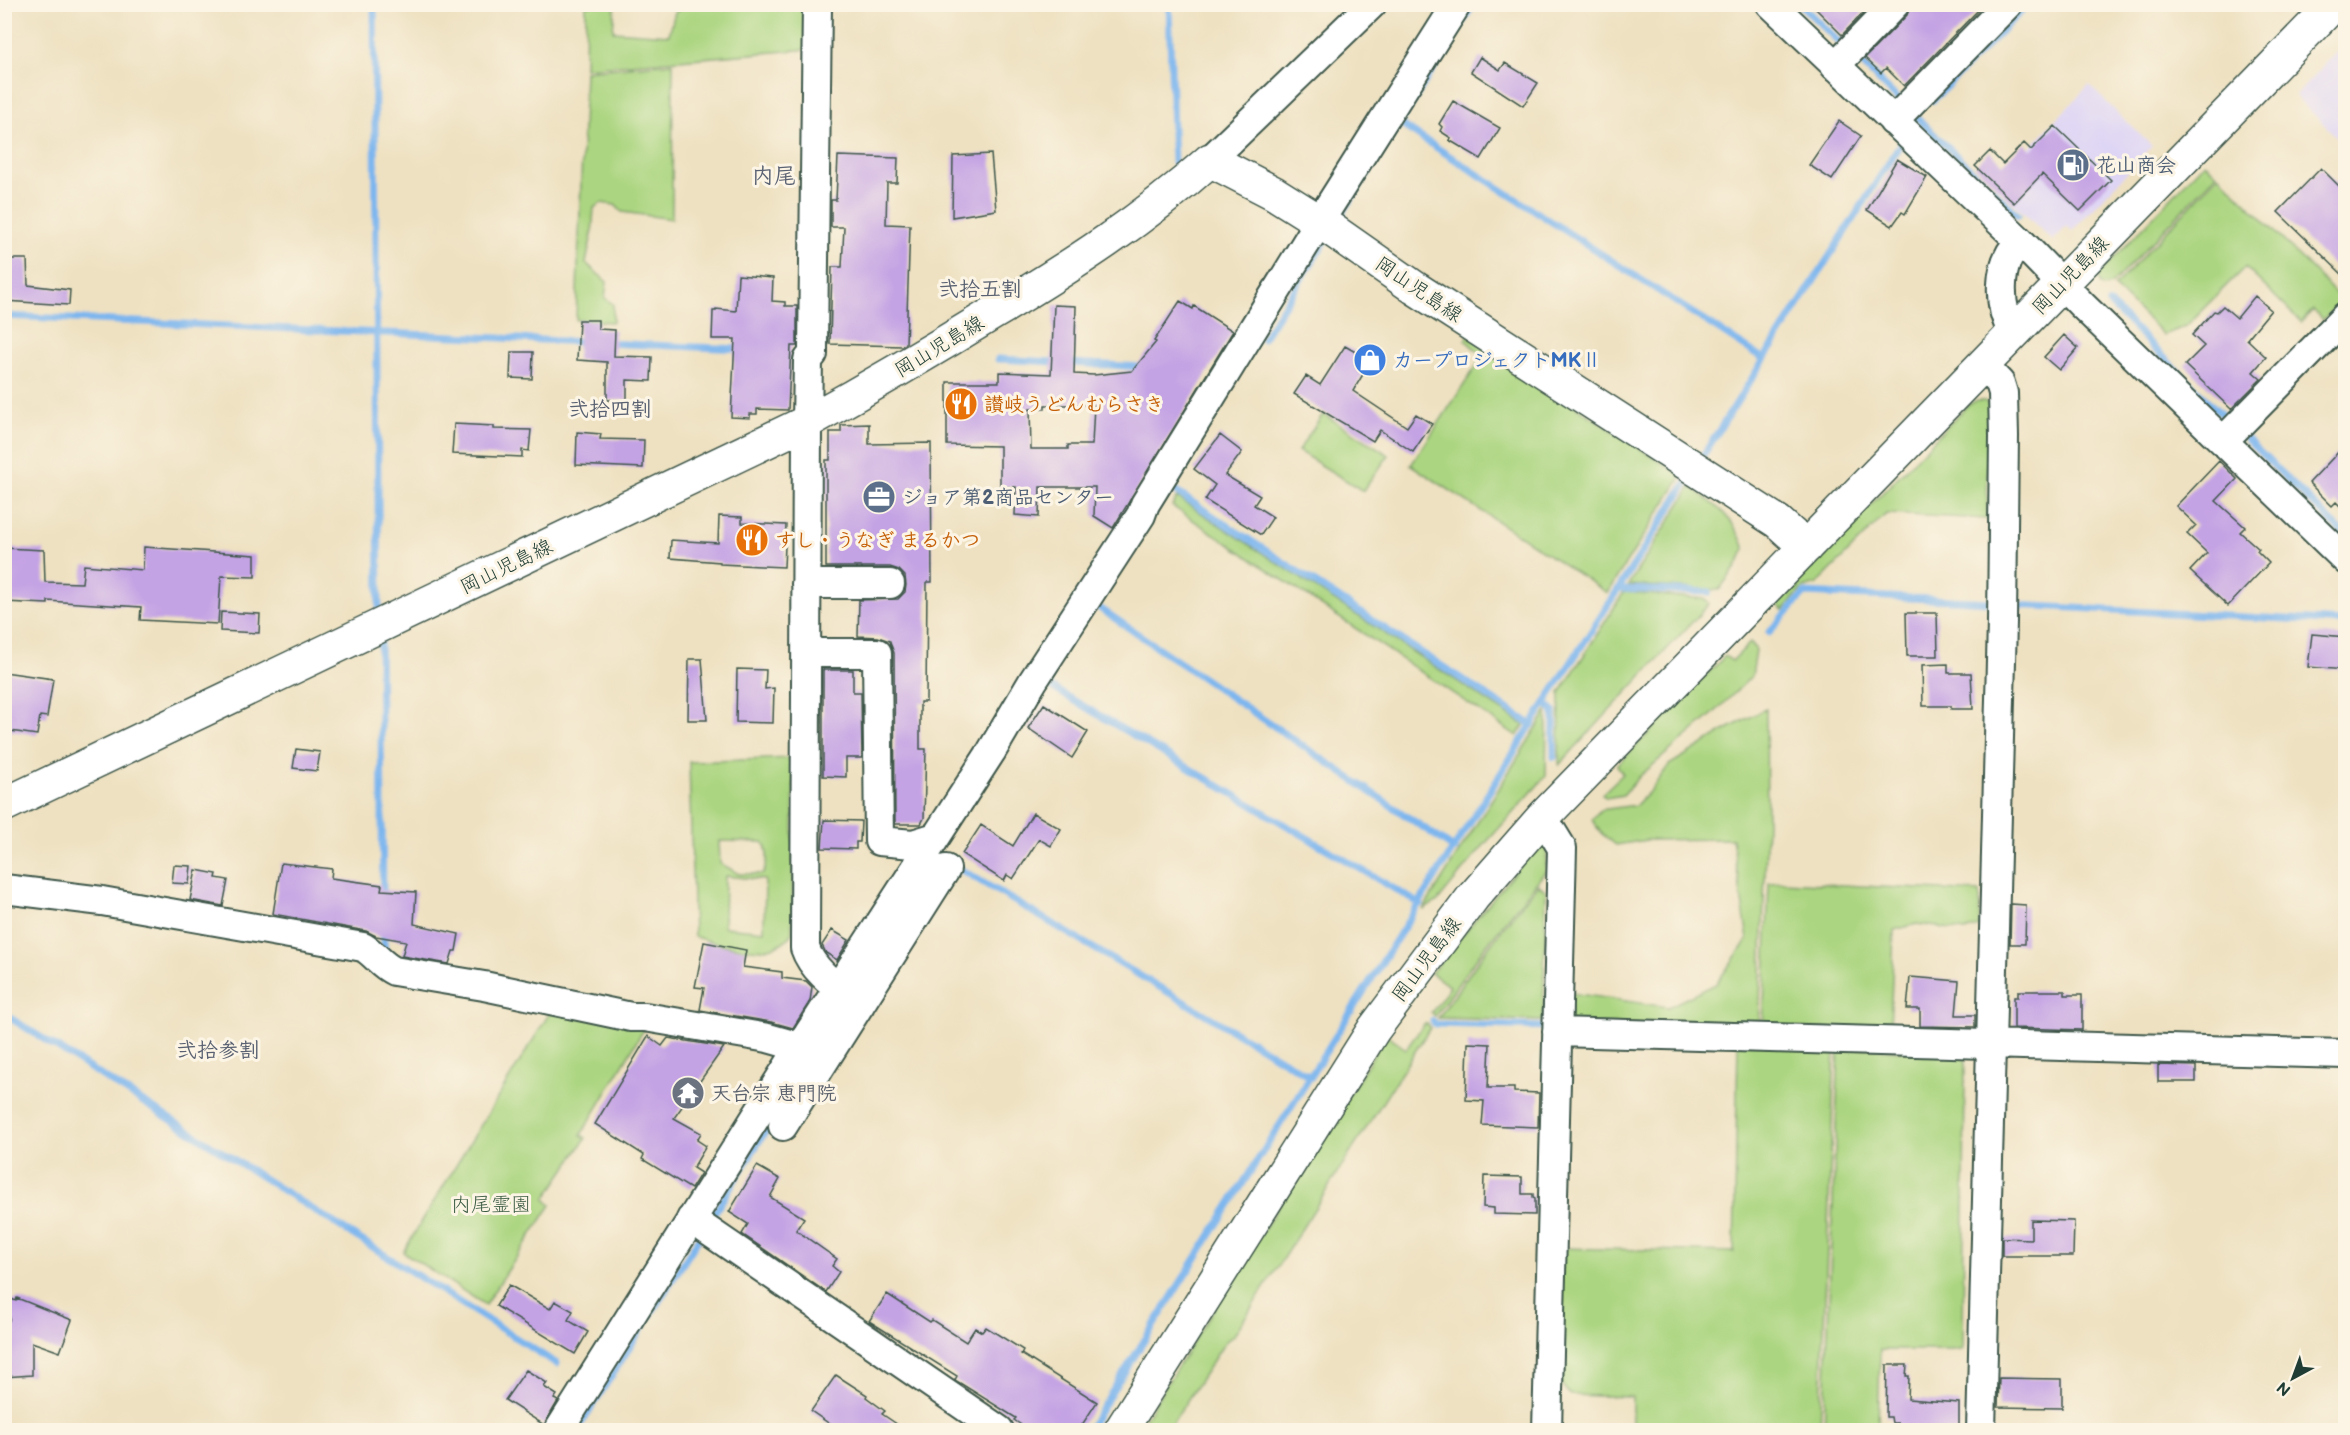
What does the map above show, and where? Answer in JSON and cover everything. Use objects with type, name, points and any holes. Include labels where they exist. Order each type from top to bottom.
[{"type":"main road","name":"岡山児島線","points":[[1121,1431],[1374,1029],[1473,897],[1543,817],[2334,4]]},
{"type":"main road","name":"岡山児島線","points":[[4,805],[807,422],[886,378],[1074,263],[1161,203],[1210,160],[1264,188],[1328,227],[1415,288],[1778,522],[1806,547]]},
{"type":"street","points":[[816,4],[813,351],[808,360],[807,422],[814,584],[804,948],[808,958],[850,997]]},
{"type":"street","points":[[1210,160],[1372,4]]},
{"type":"street","points":[[783,1126],[936,837],[1141,515],[1151,494],[1328,227],[1457,4]]},
{"type":"street","points":[[1771,4],[1844,57],[1901,113],[2061,283],[2231,433],[2346,560]]},
{"type":"street","points":[[1844,57],[1895,4]]},
{"type":"street","points":[[1901,113],[2008,4]]},
{"type":"street","points":[[2013,333],[2003,311],[2002,289],[2009,255],[2012,248],[2020,241]]},
{"type":"street","points":[[2231,433],[2346,316]]},
{"type":"street","points":[[1981,1431],[1989,1044],[2002,622],[2004,436],[2003,393],[2000,383],[1983,365]]},
{"type":"street","points":[[814,584],[890,584]]},
{"type":"street","points":[[815,653],[877,653],[879,841],[913,844],[936,837]]},
{"type":"street","points":[[1543,817],[1562,848],[1547,1431]]},
{"type":"street","points":[[559,1431],[700,1225],[800,1047],[850,997],[946,869]]},
{"type":"street","points":[[4,889],[102,901],[330,940],[363,947],[370,951],[382,965],[394,970],[484,986],[631,1017],[645,1017],[768,1038],[800,1047]]},
{"type":"street","points":[[1557,1032],[2346,1054]]},
{"type":"street","points":[[700,1225],[999,1431]]},
{"type":"shaded area","points":[[2345,43],[2345,145],[2295,96]]},
{"type":"shaded area","name":"花山商会","points":[[2089,85],[2152,146],[2072,231],[2067,226],[2053,241],[1994,185]]},
{"type":"green space","points":[[727,4],[810,5],[809,49],[585,68],[586,5],[615,5],[613,31],[669,35],[675,12],[689,5],[721,8]]},
{"type":"green space","points":[[673,63],[672,219],[622,212],[615,205],[601,203],[594,208],[586,263],[607,282],[605,298],[613,304],[613,322],[576,320],[585,71]]},
{"type":"green space","points":[[2205,162],[2217,174],[2111,285],[2104,287],[2100,284],[2098,275]]},
{"type":"green space","points":[[2219,175],[2342,300],[2323,320],[2313,310],[2301,322],[2245,267],[2186,326],[2164,335],[2114,287]]},
{"type":"green space","points":[[1468,336],[1682,476],[1607,593],[1411,465],[1483,356],[1465,340]]},
{"type":"green space","points":[[1985,401],[1988,404],[1987,519],[1886,514],[1817,584],[1803,588],[1783,610],[1775,603],[1969,404]]},
{"type":"green space","points":[[1323,414],[1389,455],[1363,491],[1298,451]]},
{"type":"green space","points":[[1691,487],[1717,507],[1736,529],[1745,549],[1736,567],[1719,590],[1628,585]]},
{"type":"green space","points":[[1177,497],[1524,725],[1517,736],[1172,506]]},
{"type":"green space","points":[[1624,592],[1704,599],[1709,604],[1559,765],[1560,693]]},
{"type":"green space","points":[[1751,642],[1756,650],[1752,676],[1713,714],[1640,776],[1623,795],[1606,798],[1602,794],[1623,774],[1617,765],[1725,656],[1732,661]]},
{"type":"green space","points":[[1766,709],[1767,823],[1759,1028],[1569,1023],[1571,993],[1668,1007],[1716,984],[1748,939],[1732,839],[1647,840],[1616,845],[1601,833],[1592,820],[1600,810],[1636,805],[1651,790],[1669,765],[1731,727]]},
{"type":"green space","points":[[1547,711],[1546,776],[1484,845],[1438,901],[1423,910]]},
{"type":"green space","points":[[794,758],[792,933],[783,942],[772,947],[746,949],[694,937],[689,762]],"holes":[[[719,841],[763,842],[767,854],[763,874],[739,874],[720,863]],[[725,876],[765,880],[764,931],[724,927]]]},
{"type":"green space","points":[[1538,844],[1544,845],[1547,851],[1545,872],[1484,948],[1435,1016],[1431,1013],[1450,987],[1431,973]]},
{"type":"green space","points":[[1769,883],[1980,892],[1979,926],[1965,931],[1917,924],[1894,930],[1890,1030],[1763,1028]]},
{"type":"green space","points":[[1538,884],[1546,891],[1543,1021],[1438,1018],[1486,950]]},
{"type":"green space","name":"内尾霊園","points":[[552,1009],[646,1026],[581,1135],[586,1138],[545,1199],[551,1205],[485,1305],[403,1252]]},
{"type":"green space","points":[[1424,1024],[1428,1024],[1430,1028],[1234,1335],[1225,1342],[1168,1430],[1138,1430],[1386,1035],[1406,1049]]},
{"type":"green space","points":[[1738,1042],[1835,1047],[1820,1430],[1632,1430],[1632,1397],[1570,1395],[1557,1379],[1561,1248],[1734,1252]]},
{"type":"green space","points":[[1839,1046],[1965,1056],[1963,1350],[1880,1350],[1878,1430],[1824,1430]]},
{"type":"building","points":[[1811,4],[1854,4],[1863,13],[1842,35]]},
{"type":"building","points":[[1911,4],[1984,4],[1904,86],[1886,68],[1881,73],[1865,58],[1907,15]]},
{"type":"building","points":[[1480,57],[1500,70],[1505,63],[1538,83],[1523,106],[1471,72]]},
{"type":"building","points":[[1453,101],[1500,128],[1481,159],[1449,140],[1451,138],[1440,131],[1442,127],[1439,124]]},
{"type":"building","points":[[1839,121],[1861,136],[1832,180],[1809,165]]},
{"type":"building","points":[[2055,126],[2111,180],[2080,211],[2042,174],[2014,203],[1975,166],[1990,151],[2003,164],[2024,143],[2031,150]]},
{"type":"building","points":[[991,154],[996,210],[952,217],[953,156]]},
{"type":"building","points":[[838,156],[898,158],[897,183],[887,183],[886,224],[910,225],[906,344],[902,346],[830,344],[832,267],[842,267],[844,227],[831,227],[831,200],[836,200]]},
{"type":"building","points":[[1897,159],[1927,177],[1905,214],[1902,212],[1892,226],[1867,210]]},
{"type":"building","points":[[2321,168],[2346,193],[2346,278],[2278,212]]},
{"type":"building","points":[[4,259],[27,259],[28,285],[70,290],[69,305],[4,301]]},
{"type":"building","points":[[738,275],[773,278],[772,301],[785,302],[785,306],[797,306],[797,346],[791,346],[788,410],[757,409],[757,414],[750,414],[750,418],[731,417],[735,339],[712,339],[713,311],[716,309],[736,311]]},
{"type":"building","points":[[2255,296],[2271,310],[2247,339],[2266,357],[2253,372],[2261,379],[2231,409],[2185,365],[2204,346],[2192,335],[2214,311],[2217,312],[2223,306],[2237,318]]},
{"type":"building","points":[[1180,301],[1193,309],[1194,306],[1233,331],[1113,528],[1094,516],[1095,487],[1040,487],[1039,517],[1015,515],[1016,487],[1000,487],[1000,446],[947,445],[947,382],[999,382],[999,372],[1051,374],[1054,305],[1076,306],[1074,374],[1094,375],[1132,371],[1156,342],[1154,341]],"holes":[[[1045,405],[1094,405],[1092,445],[1068,445],[1068,449],[1031,449],[1030,409],[1045,409]]]},
{"type":"building","points":[[579,320],[598,320],[598,329],[615,330],[614,356],[652,357],[651,381],[627,380],[627,400],[607,400],[607,362],[577,360]]},
{"type":"building","points":[[2064,335],[2078,348],[2059,370],[2044,357]]},
{"type":"building","points":[[1345,346],[1371,361],[1353,391],[1407,427],[1416,414],[1432,424],[1413,452],[1380,430],[1373,441],[1294,394],[1306,376],[1320,385]]},
{"type":"building","points":[[511,352],[533,352],[532,379],[510,378]]},
{"type":"building","points":[[454,424],[494,426],[494,429],[531,430],[529,451],[522,450],[522,457],[452,454]]},
{"type":"building","points":[[869,424],[869,444],[931,443],[932,582],[927,582],[926,702],[920,702],[920,749],[926,749],[924,818],[921,824],[895,824],[894,653],[890,641],[878,637],[858,636],[859,600],[898,599],[905,592],[905,576],[899,570],[890,567],[826,567],[826,460],[830,460],[830,432],[841,432],[841,425]]},
{"type":"building","points":[[577,432],[601,434],[600,439],[644,440],[643,468],[576,465]]},
{"type":"building","points":[[1220,435],[1242,452],[1225,475],[1260,496],[1254,505],[1273,517],[1261,535],[1205,500],[1215,485],[1194,469]]},
{"type":"building","points":[[2346,444],[2346,512],[2336,502],[2332,506],[2309,483]]},
{"type":"building","points":[[2219,461],[2237,479],[2216,501],[2245,527],[2240,532],[2259,549],[2257,551],[2269,563],[2228,606],[2190,571],[2207,553],[2187,534],[2196,525],[2176,506]]},
{"type":"building","name":"すし・うなぎ まるかつ","points":[[719,516],[742,517],[742,523],[786,525],[784,567],[720,564],[720,562],[670,558],[671,540],[718,543]]},
{"type":"building","points":[[144,547],[255,555],[255,577],[221,576],[218,624],[140,620],[141,607],[48,601],[48,604],[4,602],[4,548],[44,550],[45,582],[82,583],[84,565],[143,570]]},
{"type":"building","points":[[221,612],[260,614],[259,633],[220,631]]},
{"type":"building","points":[[1906,613],[1937,613],[1938,656],[1907,656]]},
{"type":"building","points":[[2312,634],[2346,637],[2346,670],[2308,667]]},
{"type":"building","points":[[689,659],[702,659],[707,720],[688,720]]},
{"type":"building","points":[[1948,664],[1948,673],[1971,673],[1973,709],[1923,706],[1922,665]]},
{"type":"building","points":[[737,669],[766,670],[765,689],[774,688],[773,723],[736,722]]},
{"type":"building","points":[[823,670],[853,670],[853,692],[861,692],[862,758],[846,758],[846,777],[823,776]]},
{"type":"building","points":[[4,672],[53,679],[47,717],[40,716],[37,735],[4,730]]},
{"type":"building","points":[[1044,704],[1088,732],[1072,758],[1028,728]]},
{"type":"building","points":[[296,749],[320,752],[317,771],[293,768]]},
{"type":"building","points":[[1033,813],[1061,829],[1051,846],[1039,839],[1013,879],[1007,875],[1004,881],[962,854],[981,825],[1013,846]]},
{"type":"building","points":[[824,820],[861,821],[860,842],[856,842],[856,849],[822,848]]},
{"type":"building","points":[[281,863],[332,869],[331,878],[382,885],[381,890],[416,892],[414,924],[459,934],[456,951],[453,951],[449,964],[402,956],[406,941],[376,936],[366,931],[273,914]]},
{"type":"building","points":[[174,865],[191,866],[189,884],[172,883]]},
{"type":"building","points":[[196,870],[217,874],[216,878],[228,880],[223,906],[190,900]]},
{"type":"building","points":[[2011,904],[2026,905],[2025,944],[2010,944]]},
{"type":"building","points":[[832,930],[849,940],[837,960],[826,953],[822,945]]},
{"type":"building","points":[[704,942],[746,950],[743,967],[782,972],[782,978],[806,981],[812,987],[810,1001],[793,1028],[700,1010],[704,988],[695,987]]},
{"type":"building","points":[[1910,977],[1959,981],[1956,1015],[1975,1015],[1975,1027],[1920,1026],[1920,1009],[1907,1009]]},
{"type":"building","points":[[2018,991],[2065,991],[2065,995],[2082,995],[2082,1030],[2014,1028],[2014,997],[2018,997]]},
{"type":"building","points":[[648,1036],[662,1046],[668,1038],[724,1047],[674,1118],[701,1133],[697,1140],[706,1146],[693,1168],[701,1173],[691,1189],[642,1159],[644,1155],[595,1124]]},
{"type":"building","points":[[1468,1043],[1490,1044],[1488,1088],[1514,1088],[1514,1092],[1539,1093],[1538,1127],[1482,1125],[1484,1101],[1466,1100]]},
{"type":"building","points":[[2158,1065],[2196,1066],[2196,1082],[2158,1082]]},
{"type":"building","points":[[757,1166],[780,1179],[770,1197],[804,1218],[796,1230],[837,1259],[832,1266],[839,1272],[826,1292],[742,1234],[748,1224],[729,1212]]},
{"type":"building","points":[[1484,1176],[1522,1177],[1522,1194],[1533,1194],[1535,1198],[1535,1215],[1494,1214],[1494,1208],[1483,1207]]},
{"type":"building","points":[[2031,1220],[2074,1221],[2073,1256],[2002,1256],[2002,1238],[2031,1239]]},
{"type":"building","points":[[509,1285],[550,1309],[555,1301],[573,1311],[568,1320],[588,1332],[575,1354],[496,1306]]},
{"type":"building","points":[[887,1294],[966,1342],[975,1328],[982,1332],[986,1327],[1023,1350],[1021,1354],[1097,1402],[1078,1431],[1030,1431],[1014,1420],[1016,1418],[955,1380],[957,1376],[869,1321]]},
{"type":"building","points":[[4,1296],[16,1301],[17,1298],[72,1320],[60,1352],[32,1342],[32,1375],[4,1377],[4,1332],[10,1318],[4,1316]]},
{"type":"building","points":[[1887,1365],[1907,1365],[1908,1399],[1959,1403],[1959,1431],[1898,1431],[1898,1423],[1892,1423],[1891,1417],[1886,1417]]},
{"type":"building","points":[[526,1370],[547,1383],[544,1387],[557,1395],[554,1399],[558,1401],[544,1425],[505,1400]]},
{"type":"building","points":[[836,1375],[867,1395],[866,1397],[885,1411],[882,1414],[907,1431],[840,1431],[811,1411]]},
{"type":"building","points":[[1999,1378],[2062,1379],[2062,1408],[1998,1407]]},
{"type":"waterway","points":[[374,4],[379,612]]},
{"type":"waterway","points":[[1169,4],[1174,162]]},
{"type":"waterway","points":[[1337,222],[1474,4]]},
{"type":"waterway","points":[[1800,4],[1844,47]]},
{"type":"waterway","points":[[1933,100],[2028,4]]},
{"type":"waterway","points":[[1854,56],[1902,103]]},
{"type":"waterway","points":[[1912,113],[2018,215]]},
{"type":"waterway","points":[[1400,124],[1764,359]]},
{"type":"waterway","points":[[1704,454],[1900,145]]},
{"type":"waterway","points":[[1263,339],[1328,237]]},
{"type":"waterway","points":[[2110,304],[2232,425]]},
{"type":"waterway","points":[[4,316],[586,342]]},
{"type":"waterway","points":[[606,343],[742,349]]},
{"type":"waterway","points":[[998,359],[1143,367]]},
{"type":"waterway","points":[[2240,433],[2346,536]]},
{"type":"waterway","points":[[1088,1430],[1545,703],[1687,482]]},
{"type":"waterway","points":[[1169,487],[1532,725]]},
{"type":"waterway","points":[[1619,589],[1709,592]]},
{"type":"waterway","points":[[1769,632],[1805,593],[1992,602]]},
{"type":"waterway","points":[[1095,605],[1455,849]]},
{"type":"waterway","points":[[2014,605],[2346,622]]},
{"type":"waterway","points":[[380,641],[383,897]]},
{"type":"waterway","points":[[1046,684],[1420,904]]},
{"type":"waterway","points":[[1545,703],[1554,711],[1554,757]]},
{"type":"waterway","points":[[955,866],[1311,1077]]},
{"type":"waterway","points":[[383,930],[385,954]]},
{"type":"waterway","points":[[4,1014],[557,1364]]},
{"type":"waterway","points":[[1433,1021],[1435,1024],[1550,1027]]},
{"type":"waterway","points":[[708,1223],[774,1118]]},
{"type":"waterway","points":[[577,1430],[701,1235]]},
{"type":"waterway","points":[[1006,1420],[1021,1430]]},
{"type":"place","name":"花山商会","points":[[2073,165]]},
{"type":"place","name":"カープロジェクトMKⅡ","points":[[1370,360]]},
{"type":"place","name":"讃岐うどんむらさき","points":[[961,404]]},
{"type":"place","name":"ジョア第2商品センター","points":[[879,497]]},
{"type":"place","name":"すし・うなぎ まるかつ","points":[[752,540]]},
{"type":"place","name":"天台宗 恵門院","points":[[688,1093]]},
{"type":"district","name":"内尾","points":[[774,175]]},
{"type":"district","name":"弐拾五割","points":[[980,289]]},
{"type":"district","name":"弐拾四割","points":[[610,409]]},
{"type":"district","name":"弐拾参割","points":[[218,1050]]}]
